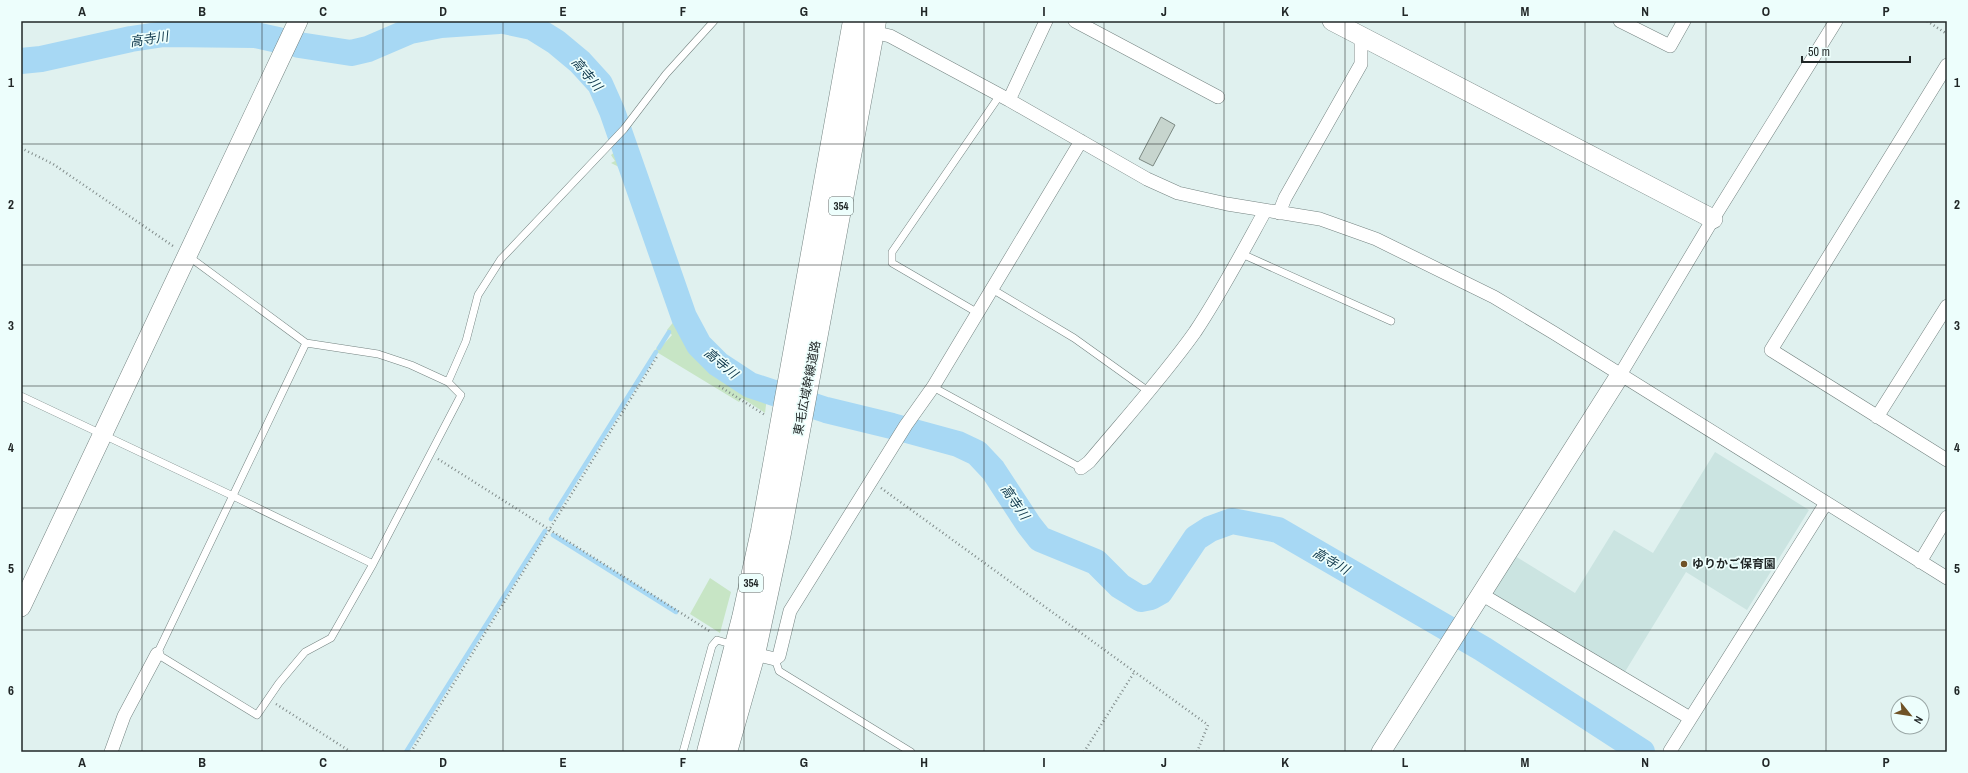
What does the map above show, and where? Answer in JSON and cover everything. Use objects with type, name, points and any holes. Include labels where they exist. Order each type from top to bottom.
[{"type":"highway","name":"東毛広域幹線道路","points":[[797,388],[854,21]]},
{"type":"highway","name":"東毛広域幹線道路","points":[[708,752],[736,647],[780,533],[789,417],[797,388],[874,27]]},
{"type":"highway","name":"東毛広域幹線道路","points":[[726,752],[736,647]]},
{"type":"street","points":[[21,607],[298,21]]},
{"type":"street","points":[[1005,97],[1046,21]]},
{"type":"street","points":[[1075,21],[1218,97]]},
{"type":"street","points":[[1332,21],[1714,219]]},
{"type":"street","points":[[1620,21],[1670,46],[1684,21]]},
{"type":"street","points":[[1381,752],[1620,375],[1836,21]]},
{"type":"street","points":[[874,27],[1005,97],[1147,179],[1178,193],[1265,211],[1320,219],[1376,239],[1494,297],[1947,578]]},
{"type":"street","points":[[1279,213],[1285,198],[1360,64],[1361,36]]},
{"type":"street","points":[[1947,65],[1771,350],[1947,460]]},
{"type":"street","points":[[736,647],[775,659],[779,656],[790,611],[906,425],[933,387],[1081,141]]},
{"type":"street","points":[[1081,468],[1089,462],[1148,391],[1194,332],[1242,254],[1265,211]]},
{"type":"street","points":[[1877,417],[1947,306]]},
{"type":"street","points":[[1670,750],[1826,503]]},
{"type":"street","points":[[1920,562],[1947,517]]},
{"type":"street","points":[[1481,594],[1690,718]]},
{"type":"street","points":[[111,752],[124,716],[157,654]]},
{"type":"lane","points":[[448,382],[466,341],[478,295],[501,259],[624,129],[666,74],[714,21]]},
{"type":"lane","points":[[978,313],[892,263],[892,252],[1005,97]]},
{"type":"lane","points":[[1242,254],[1391,321]]},
{"type":"lane","points":[[188,256],[306,343],[378,354],[411,365],[448,382],[461,395],[431,455],[331,638],[305,652],[257,715],[157,654],[306,343]]},
{"type":"lane","points":[[992,289],[1074,338],[1148,391]]},
{"type":"lane","points":[[933,387],[1081,468]]},
{"type":"lane","points":[[21,396],[233,496],[372,564]]},
{"type":"lane","points":[[683,752],[712,646],[736,647]]},
{"type":"lane","points":[[775,659],[779,671],[911,752]]},
{"type":"path","points":[[1927,21],[1947,34]]},
{"type":"path","points":[[21,148],[53,164],[188,256]]},
{"type":"path","points":[[411,752],[658,355]]},
{"type":"path","points":[[719,386],[768,417],[789,417]]},
{"type":"path","points":[[431,455],[736,647]]},
{"type":"path","points":[[871,483],[880,487],[1208,725],[1197,752]]},
{"type":"path","points":[[1084,752],[1135,671]]},
{"type":"path","points":[[268,699],[351,752]]},
{"type":"shaded area","name":"ゆりかご保育園","points":[[1715,452],[1809,510],[1747,610],[1686,572],[1623,675],[1491,593],[1515,556],[1575,593],[1614,530],[1653,553]]},
{"type":"green space","points":[[617,150],[680,322],[691,345],[703,359],[719,373],[748,390],[767,397],[765,413],[742,398],[739,402],[655,351],[657,347],[660,348],[672,335],[667,330],[675,320],[619,167],[611,163],[615,161],[611,155]]},
{"type":"green space","points":[[710,578],[731,592],[720,633],[690,614]]},
{"type":"building","points":[[1161,117],[1175,125],[1153,166],[1139,159]]},
{"type":"waterway","name":"高寺川","points":[[299,45],[351,53],[368,49],[410,31],[441,25],[499,21]]},
{"type":"waterway","name":"高寺川","points":[[504,21],[532,27],[556,42],[580,62],[600,84],[612,111],[684,317],[699,345],[718,364],[750,385],[826,410],[958,444],[977,453],[993,470],[1029,525],[1040,539],[1096,562],[1120,586],[1141,599],[1151,597],[1160,592],[1196,538],[1210,529],[1232,521],[1278,530],[1483,649],[1642,752]]},
{"type":"waterway","name":"高寺川","points":[[21,61],[41,59],[131,39],[164,34],[255,35],[278,40]]},
{"type":"waterway","points":[[659,348],[669,332]]},
{"type":"waterway","points":[[551,519],[656,352]]},
{"type":"waterway","points":[[406,752],[545,531]]},
{"type":"waterway","points":[[553,535],[676,612]]},
{"type":"place","name":"ゆりかご保育園","points":[[1684,564]]}]
